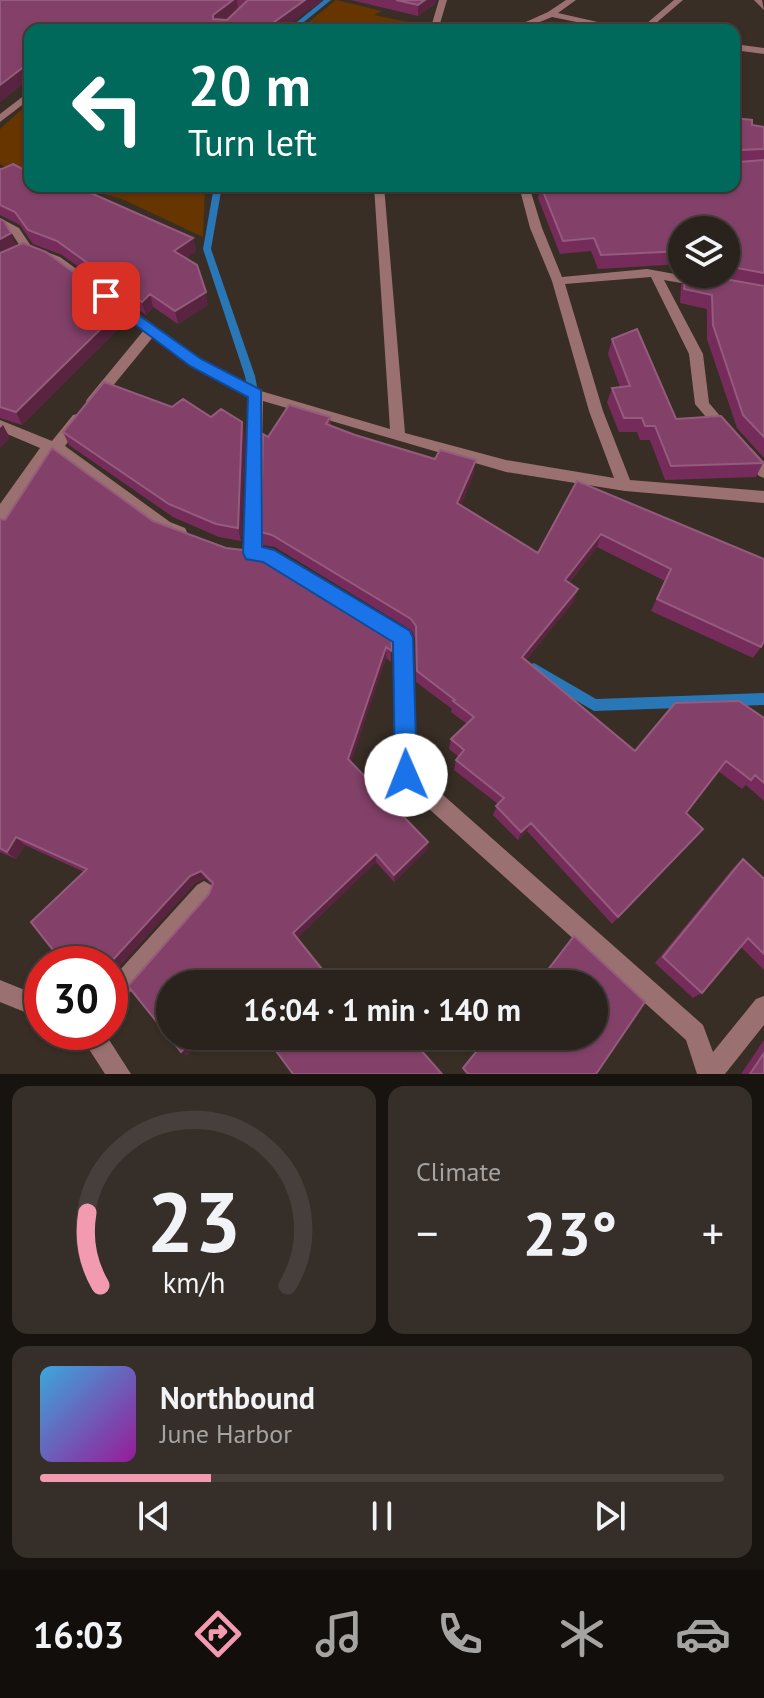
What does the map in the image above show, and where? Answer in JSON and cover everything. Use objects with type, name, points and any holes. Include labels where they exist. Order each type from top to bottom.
[{"type":"street","points":[[436,24],[443,0]]},
{"type":"street","points":[[527,24],[551,14],[572,0]]},
{"type":"street","points":[[650,24],[679,0]]},
{"type":"street","points":[[758,0],[764,7]]},
{"type":"street","points":[[551,14],[600,24]]},
{"type":"street","points":[[740,48],[764,51]]},
{"type":"street","points":[[0,119],[24,99]]},
{"type":"street","points":[[379,192],[398,435]]},
{"type":"street","points":[[526,192],[536,228],[558,281],[596,411],[625,485]]},
{"type":"street","points":[[0,221],[15,230],[27,248],[56,260],[196,362],[256,394],[506,466],[625,485],[764,497]]},
{"type":"street","points":[[14,256],[27,248]]},
{"type":"street","points":[[558,281],[655,274],[668,276]]},
{"type":"street","points":[[655,274],[696,354],[702,404],[764,472]]},
{"type":"street","points":[[0,516],[46,450],[58,444],[151,330]]},
{"type":"street","points":[[252,553],[256,394]]},
{"type":"street","points":[[0,425],[52,447],[164,526],[203,541]]},
{"type":"street","points":[[230,550],[267,555],[403,638],[406,775],[695,1033],[710,1074]]},
{"type":"street","points":[[128,978],[204,892]]},
{"type":"street","points":[[0,991],[24,1001]]},
{"type":"street","points":[[710,1074],[764,1007]]},
{"type":"street","points":[[102,1050],[119,1074]]},
{"type":"shaded area","points":[[336,0],[382,11],[374,15],[417,24],[306,24]]},
{"type":"shaded area","points":[[24,107],[24,176],[0,164],[0,129]]},
{"type":"shaded area","points":[[97,192],[205,192],[203,237],[122,199]]},
{"type":"building","points":[[0,0],[233,0],[213,15],[213,19],[227,20],[248,0],[305,0],[271,24],[24,24],[24,67],[0,85]]},
{"type":"building","points":[[396,0],[425,0],[418,5]]},
{"type":"building","points":[[740,119],[752,120],[752,125],[764,127],[764,149],[740,150]]},
{"type":"building","points":[[764,160],[764,273],[740,269],[740,216],[668,216],[668,252],[601,255],[594,238],[563,241],[543,192],[740,192],[740,162]]},
{"type":"building","points":[[13,164],[24,170],[24,192],[89,192],[193,238],[174,251],[197,265],[206,292],[175,311],[150,294],[142,302],[57,241],[28,230],[15,212],[0,205],[2,169]]},
{"type":"building","points":[[0,219],[11,233],[0,239]]},
{"type":"building","points":[[23,243],[46,252],[122,308],[16,412],[0,407],[0,253]]},
{"type":"building","points":[[740,282],[764,286],[764,437],[743,415],[713,325],[712,295],[684,289],[740,288]]},
{"type":"building","points":[[637,329],[676,419],[721,416],[763,463],[671,466],[655,426],[645,426],[642,418],[624,418],[612,388],[630,386],[612,339]]},
{"type":"building","points":[[104,382],[172,407],[183,399],[211,417],[221,409],[242,422],[238,528],[216,524],[169,504],[63,432]]},
{"type":"building","points":[[289,405],[330,417],[326,424],[355,435],[435,459],[440,450],[476,460],[457,503],[538,553],[577,481],[764,559],[764,641],[761,647],[657,599],[671,569],[601,534],[565,580],[578,589],[522,657],[635,751],[675,703],[739,701],[764,718],[764,783],[755,775],[751,780],[726,761],[686,813],[703,829],[618,917],[531,823],[521,832],[496,806],[504,798],[456,760],[464,750],[451,739],[474,717],[417,671],[416,626],[411,619],[272,535],[261,532],[263,434],[268,437]]},
{"type":"building","points":[[52,448],[153,521],[226,548],[261,552],[391,633],[392,651],[386,647],[348,759],[428,842],[394,875],[376,854],[293,933],[323,970],[156,970],[156,1021],[128,986],[209,894],[213,883],[201,871],[190,876],[126,946],[50,946],[31,922],[87,869],[16,837],[7,852],[0,848],[0,519],[5,520]]},
{"type":"building","points":[[743,859],[764,879],[764,954],[748,938],[702,993],[663,957]]},
{"type":"building","points":[[574,936],[645,1002],[596,1074],[468,1074],[463,1068],[478,1050],[608,1050],[608,970],[548,970]]},
{"type":"building","points":[[275,1050],[421,1050],[442,1074],[293,1074]]},
{"type":"building","points":[[764,1053],[764,1074],[750,1074]]},
{"type":"waterway","points":[[298,24],[328,0]]},
{"type":"waterway","points":[[217,192],[207,249],[250,376],[255,402]]},
{"type":"waterway","points":[[534,669],[594,705],[764,699]]},
{"type":"route","points":[[106,296],[196,362],[256,394],[252,553],[267,555],[403,638],[406,775]]}]
